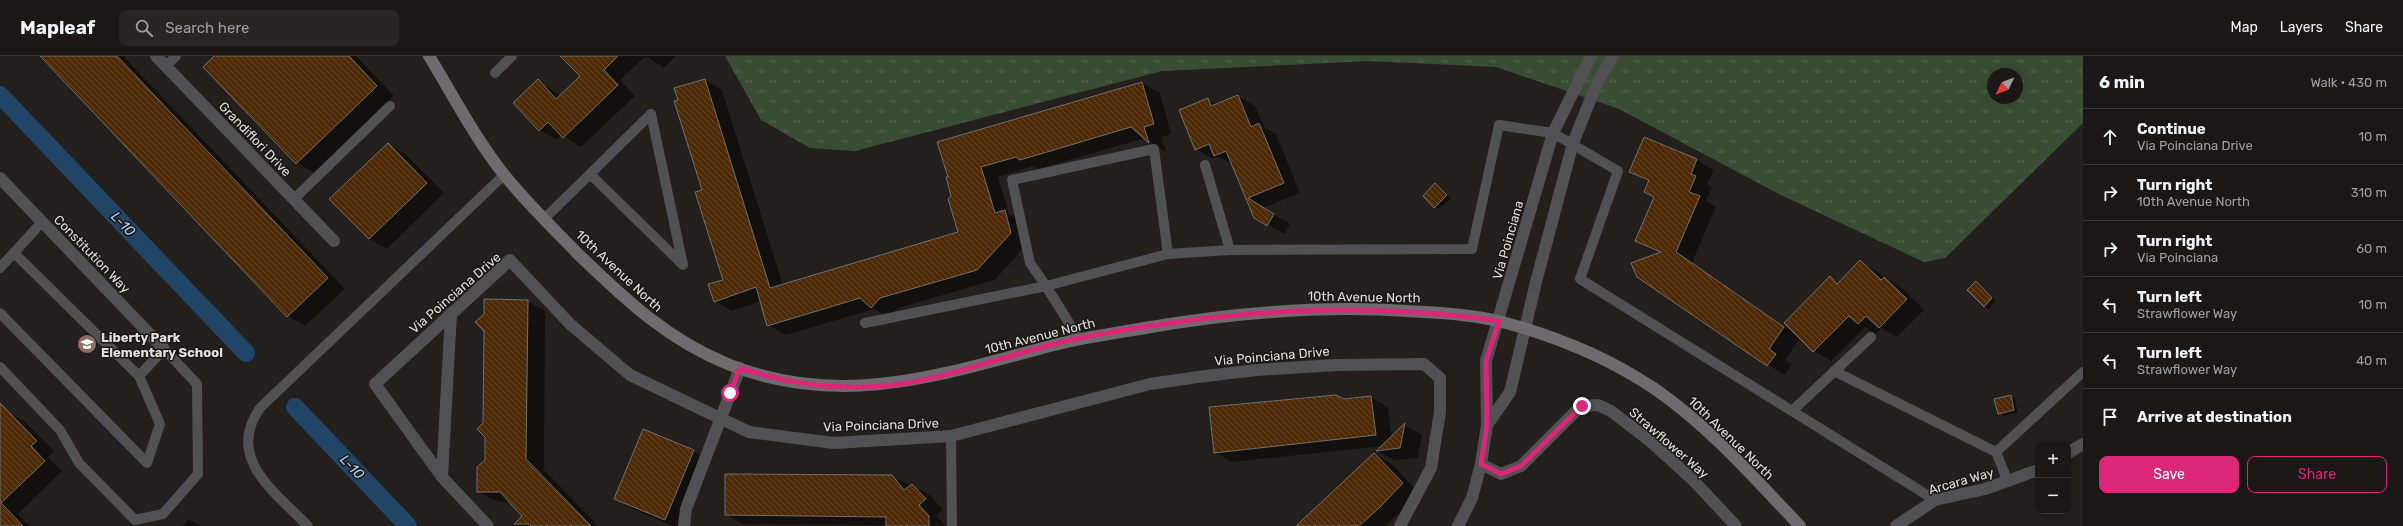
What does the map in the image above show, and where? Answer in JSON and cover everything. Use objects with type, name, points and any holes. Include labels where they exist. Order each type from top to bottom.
[{"type":"street","name":"Grandiflori Drive","points":[[156,56],[334,241]]},
{"type":"street","name":"10th Avenue North","points":[[429,56],[456,104],[504,175],[544,219],[629,303],[660,328],[695,349],[740,368],[784,381],[819,386],[860,387],[926,378],[1079,339],[1205,317],[1325,308],[1437,313],[1499,321],[1584,350],[1654,388],[1692,417],[1726,449],[1800,526]]},
{"type":"street","name":"Via Poinciana","points":[[1458,526],[1472,498],[1481,464],[1487,425],[1486,361],[1553,133],[1591,56]]},
{"type":"street","name":"Via Poinciana","points":[[1487,425],[1510,392],[1526,330],[1536,282],[1573,143],[1601,76],[1613,56]]},
{"type":"street","points":[[1584,70],[1601,76]]},
{"type":"street","name":"Constitution Way","points":[[0,178],[164,349]]},
{"type":"street","name":"Via Poinciana Drive","points":[[488,526],[442,477],[375,384],[510,260],[570,324],[630,375],[749,432],[834,443],[951,436],[1156,383],[1256,370],[1390,363],[1424,364],[1440,378],[1439,419],[1432,468],[1401,526]]},
{"type":"street","points":[[442,477],[451,313]]},
{"type":"street","points":[[684,526],[686,509],[740,368]]},
{"type":"street","name":"Strawflower Way","points":[[1481,464],[1501,474],[1521,466],[1582,406],[1598,405],[1611,411],[1650,441],[1693,480],[1736,526]]},
{"type":"street","points":[[2071,452],[2083,444]]},
{"type":"street","name":"Arcara Way","points":[[1896,526],[1935,500],[2008,482],[2035,471]]},
{"type":"lane","points":[[166,66],[176,56]]},
{"type":"lane","points":[[495,73],[512,56]]},
{"type":"lane","points":[[294,199],[390,106]]},
{"type":"lane","points":[[544,219],[590,174],[652,114],[682,265],[590,174]]},
{"type":"lane","points":[[865,323],[1046,286],[1168,254],[1230,250],[1472,249],[1499,125],[1553,133],[1573,143],[1618,172],[1580,279],[1935,500]]},
{"type":"lane","points":[[1079,339],[1030,263],[1012,180],[1154,149],[1168,254]]},
{"type":"lane","points":[[1205,165],[1230,250]]},
{"type":"lane","points":[[308,526],[258,474],[252,462],[248,448],[248,434],[252,420],[260,408],[504,175]]},
{"type":"lane","points":[[0,268],[42,222]]},
{"type":"lane","points":[[0,313],[147,463],[160,424],[139,376],[14,253]]},
{"type":"lane","points":[[1792,411],[1871,337]]},
{"type":"lane","points":[[0,367],[60,430],[79,463],[135,520],[163,514],[198,474],[197,384],[164,349],[139,376]]},
{"type":"lane","points":[[1834,371],[1996,452],[2008,482]]},
{"type":"lane","points":[[1996,452],[2083,372]]},
{"type":"lane","name":"Via Poinciana Drive","points":[[951,436],[952,526]]},
{"type":"green space","points":[[725,56],[2083,56],[2083,123],[1945,258],[1924,262],[1783,196],[1619,109],[1496,67],[1369,61],[1162,71],[855,151],[810,148],[761,120]]},
{"type":"building","points":[[40,56],[117,56],[328,278],[287,317]]},
{"type":"building","points":[[214,56],[349,56],[377,86],[296,164],[203,67]]},
{"type":"building","points":[[560,56],[618,56],[604,70],[618,85],[563,138],[548,122],[539,131],[513,103],[538,79],[556,99],[580,76]]},
{"type":"building","points":[[705,79],[770,288],[958,232],[948,199],[951,196],[946,177],[948,177],[937,142],[1142,82],[1154,124],[1144,127],[1149,143],[1131,127],[1020,160],[1016,157],[981,167],[995,213],[1005,210],[1011,233],[977,270],[880,298],[871,308],[860,298],[767,326],[756,287],[714,302],[708,284],[723,280],[695,192],[702,190],[674,101],[678,100],[674,88]]},
{"type":"building","points":[[1238,95],[1251,127],[1259,123],[1284,183],[1248,198],[1274,214],[1267,226],[1254,218],[1226,151],[1214,156],[1209,144],[1195,150],[1179,110],[1208,98],[1211,106]]},
{"type":"building","points":[[1644,137],[1697,159],[1691,174],[1696,176],[1689,192],[1700,196],[1676,252],[1784,327],[1769,349],[1776,354],[1767,366],[1637,277],[1631,263],[1661,252],[1635,241],[1654,197],[1644,192],[1649,180],[1629,172]]},
{"type":"building","points":[[388,143],[427,183],[369,239],[329,199]]},
{"type":"building","points":[[1435,183],[1447,195],[1434,208],[1423,196]]},
{"type":"building","points":[[1860,260],[1881,280],[1884,277],[1907,299],[1879,328],[1866,316],[1858,324],[1849,316],[1813,352],[1784,323],[1830,276],[1837,284]]},
{"type":"building","points":[[1976,281],[1992,298],[1984,307],[1967,290]]},
{"type":"building","points":[[484,299],[528,300],[526,459],[591,526],[531,526],[529,524],[514,524],[522,516],[500,492],[477,492],[477,467],[485,460],[485,437],[477,429],[483,423],[484,331],[475,322],[484,314]]},
{"type":"building","points":[[1336,395],[1344,399],[1371,396],[1376,435],[1214,453],[1209,407]]},
{"type":"building","points":[[2011,395],[2014,410],[1998,414],[1994,399]]},
{"type":"building","points":[[0,403],[37,441],[31,446],[45,461],[1,503],[23,526],[0,526]]},
{"type":"building","points":[[1405,423],[1400,448],[1376,451]]},
{"type":"building","points":[[643,429],[694,450],[665,520],[614,499]]},
{"type":"building","points":[[1374,453],[1403,483],[1380,507],[1359,526],[1296,526]]},
{"type":"building","points":[[725,474],[892,475],[904,490],[912,484],[926,499],[919,505],[929,516],[929,526],[886,526],[886,517],[725,515]]},
{"type":"waterway","name":"L-10","points":[[0,95],[246,353]]},
{"type":"waterway","name":"L-10","points":[[295,407],[408,526]]},
{"type":"place","name":"Liberty Park Elementary School","points":[[87,344]]},
{"type":"route","points":[[730,393],[740,368],[770,378],[819,386],[860,387],[900,384],[1079,339],[1205,317],[1325,308],[1437,313],[1499,321],[1486,361],[1487,425],[1481,464],[1501,474],[1521,466],[1582,406]]}]
